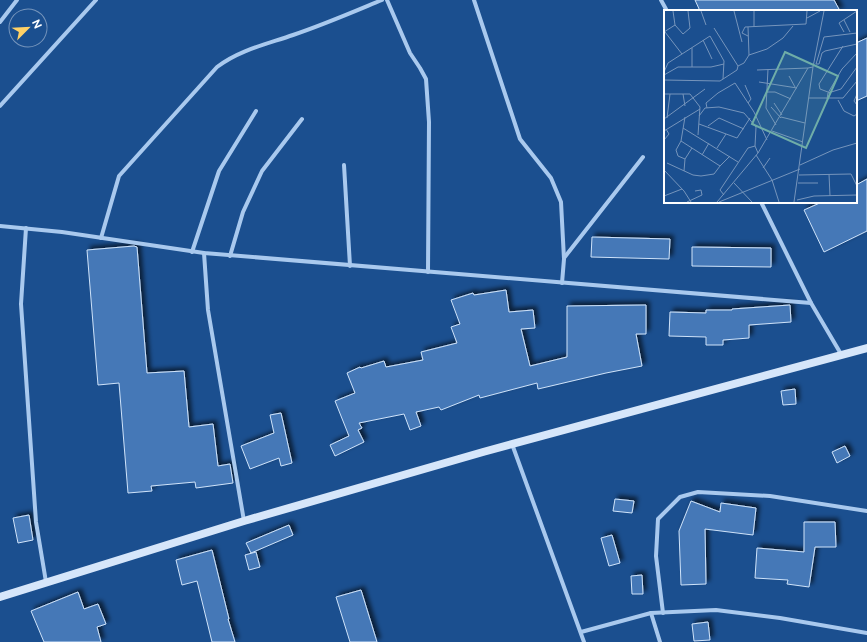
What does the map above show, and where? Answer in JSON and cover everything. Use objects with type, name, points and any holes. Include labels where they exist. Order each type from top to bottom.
[{"type":"main road","points":[[0,597],[244,521],[512,444],[867,348]]},
{"type":"street","points":[[0,22],[17,0]]},
{"type":"street","points":[[0,106],[96,0]]},
{"type":"street","points":[[101,238],[119,176],[217,67],[226,59],[294,35],[382,0]]},
{"type":"street","points":[[387,0],[410,53],[426,79],[429,122],[428,272]]},
{"type":"street","points":[[474,0],[520,139],[551,178],[561,202],[564,259],[562,283]]},
{"type":"street","points":[[662,0],[667,10]]},
{"type":"street","points":[[192,252],[219,171],[256,111]]},
{"type":"street","points":[[230,256],[243,212],[262,171],[302,119]]},
{"type":"street","points":[[564,259],[643,157]]},
{"type":"street","points":[[344,165],[350,266]]},
{"type":"street","points":[[761,203],[811,303],[841,354]]},
{"type":"street","points":[[0,226],[26,228],[192,252],[230,256],[811,303]]},
{"type":"street","points":[[26,228],[21,304],[36,522],[46,582]]},
{"type":"street","points":[[204,253],[208,310],[244,521]]},
{"type":"street","points":[[512,444],[584,642]]},
{"type":"street","points":[[663,613],[656,556],[658,519],[680,497],[698,492],[770,496],[867,511]]},
{"type":"street","points":[[581,632],[651,613],[716,610],[780,618],[867,633]]},
{"type":"street","points":[[651,613],[660,642]]},
{"type":"building","points":[[695,0],[834,0],[839,10],[700,10]]},
{"type":"building","points":[[867,38],[867,96],[857,101],[857,43]]},
{"type":"building","points":[[867,179],[867,231],[824,252],[804,210],[820,203],[857,203],[857,184]]},
{"type":"building","points":[[592,237],[670,239],[669,259],[591,257]]},
{"type":"building","points":[[137,247],[147,373],[184,371],[189,427],[213,424],[218,466],[230,464],[233,483],[196,488],[195,482],[151,486],[152,491],[128,493],[119,383],[98,385],[87,250]]},
{"type":"building","points":[[692,247],[771,248],[771,267],[692,266]]},
{"type":"building","points":[[506,290],[509,312],[533,310],[535,328],[521,329],[530,366],[567,357],[567,306],[646,305],[646,334],[636,334],[642,366],[538,389],[537,383],[480,398],[479,395],[441,410],[439,407],[416,412],[421,426],[410,430],[404,414],[359,423],[362,428],[358,430],[364,442],[335,456],[330,445],[349,436],[335,401],[355,393],[347,373],[360,367],[361,368],[384,361],[386,367],[423,360],[421,352],[457,343],[451,327],[460,324],[451,300],[473,293],[474,295]]},
{"type":"building","points":[[790,305],[791,322],[749,325],[749,338],[723,340],[723,345],[706,345],[706,337],[669,336],[670,312],[706,313],[706,310],[732,310]]},
{"type":"building","points":[[795,389],[796,404],[783,405],[781,391]]},
{"type":"building","points":[[281,413],[292,463],[281,466],[279,458],[250,469],[241,446],[274,433],[270,415]]},
{"type":"building","points":[[845,446],[850,456],[837,463],[832,452]]},
{"type":"building","points":[[615,499],[634,501],[632,513],[613,511]]},
{"type":"building","points":[[691,501],[720,512],[721,503],[756,508],[753,535],[705,529],[706,584],[681,585],[679,531]]},
{"type":"building","points":[[29,515],[33,540],[18,543],[13,518]]},
{"type":"building","points":[[804,522],[835,522],[836,547],[815,547],[809,587],[787,584],[788,580],[755,578],[757,548],[804,552]]},
{"type":"building","points":[[289,525],[293,535],[251,553],[246,543]]},
{"type":"building","points":[[612,535],[620,563],[609,566],[601,538]]},
{"type":"building","points":[[212,550],[228,619],[235,642],[212,642],[197,581],[182,585],[176,560]]},
{"type":"building","points":[[256,552],[260,567],[249,570],[245,555]]},
{"type":"building","points":[[642,575],[643,594],[632,594],[631,576]]},
{"type":"building","points":[[361,590],[377,642],[350,642],[336,597]]},
{"type":"building","points":[[78,592],[84,609],[98,604],[106,624],[97,627],[101,642],[44,642],[31,611]]},
{"type":"building","points":[[708,622],[710,640],[694,641],[692,624]]}]
